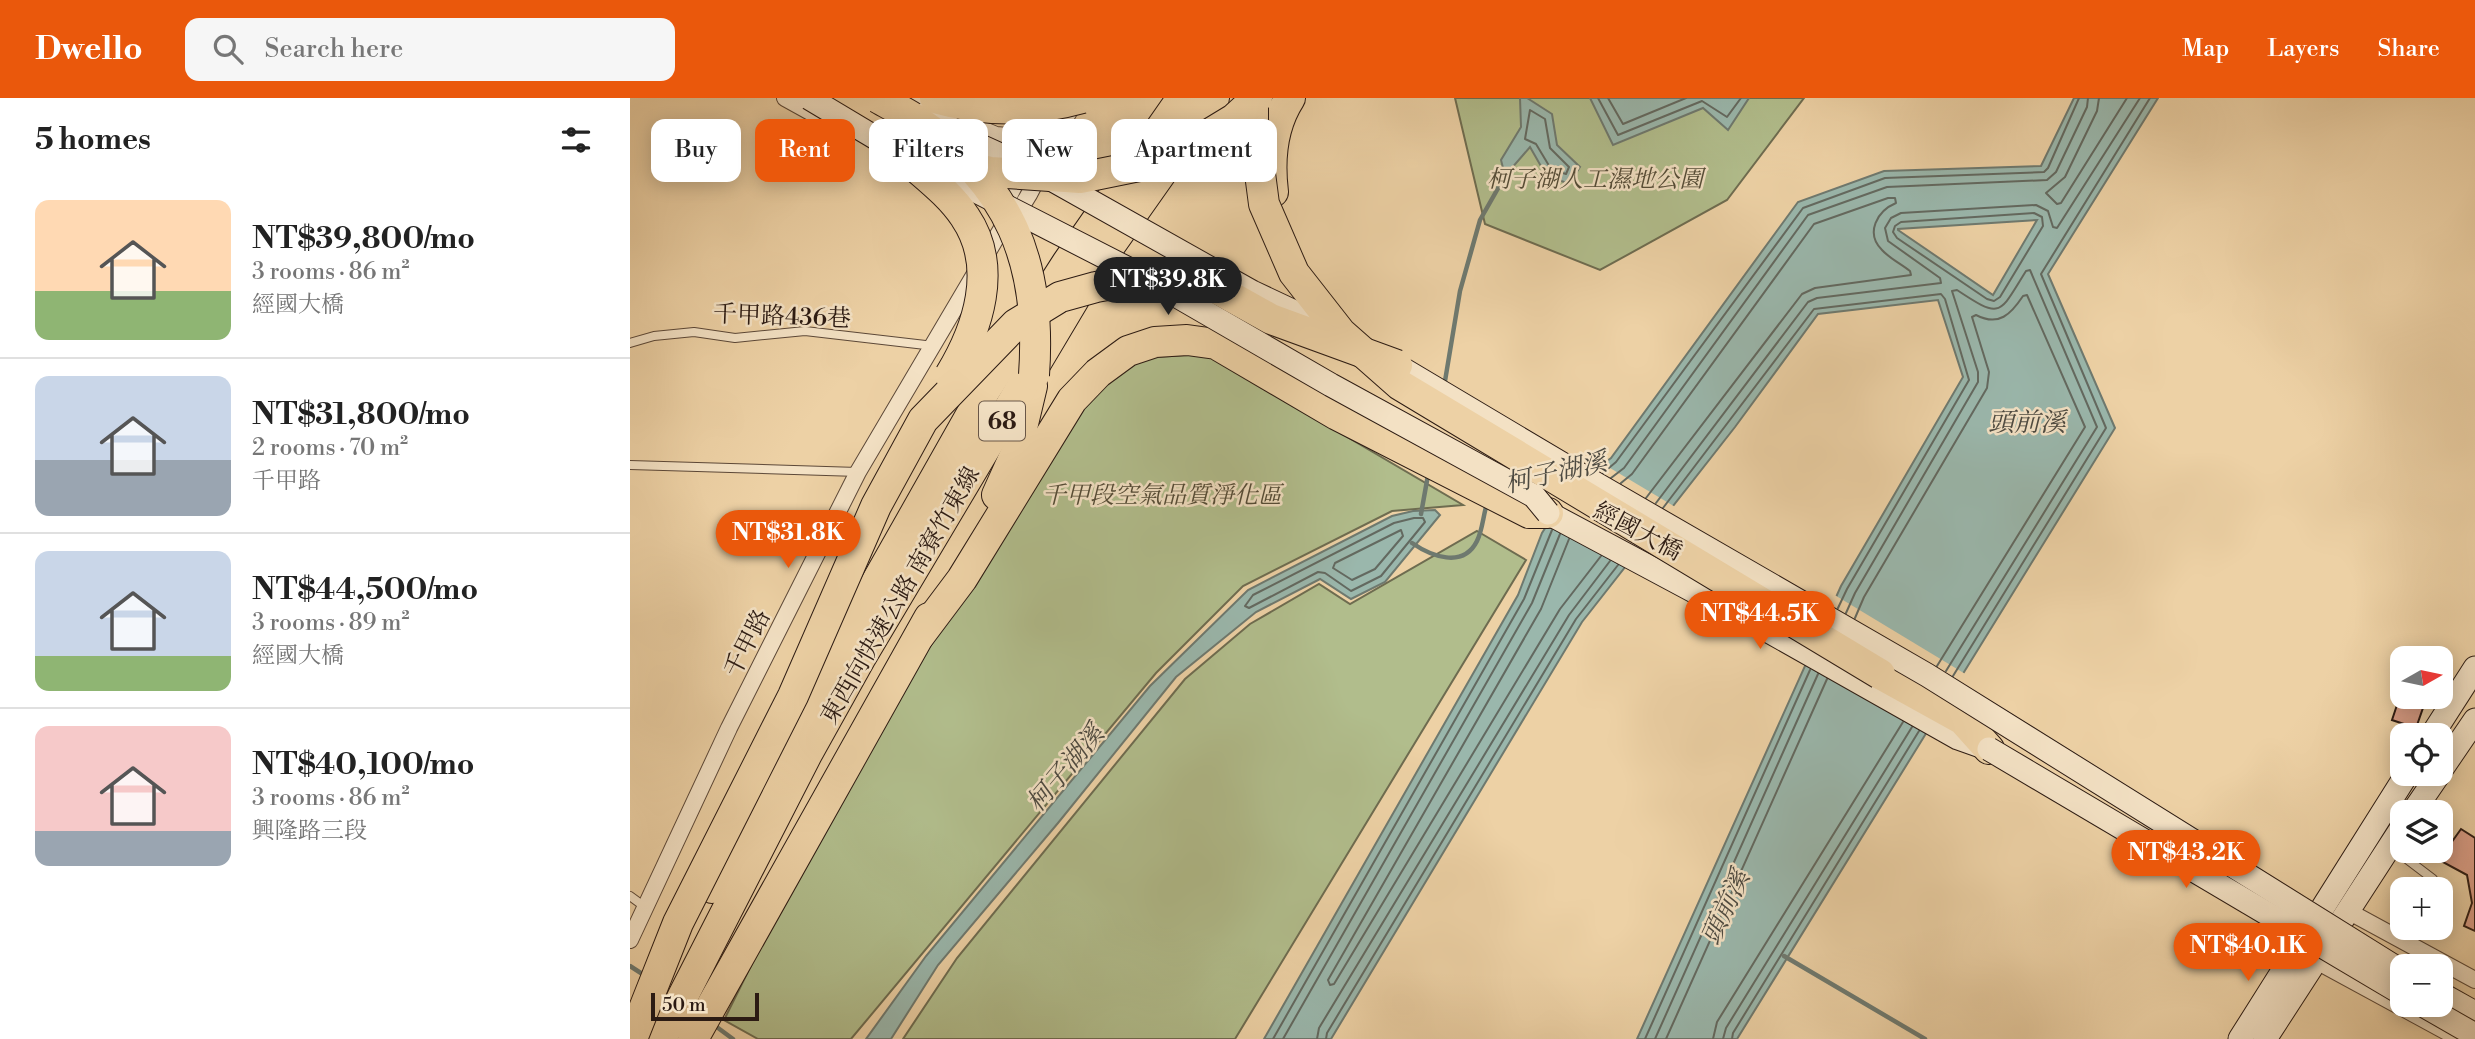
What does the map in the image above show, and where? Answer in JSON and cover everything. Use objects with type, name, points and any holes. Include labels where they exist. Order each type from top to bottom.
[{"type":"highway","points":[[693,1039],[920,635],[968,543],[998,494],[1016,453],[1034,375],[1037,337],[1034,299],[1026,261],[1010,217],[981,176],[922,124],[878,98]]},
{"type":"highway","points":[[934,98],[964,106],[1007,110],[1044,107],[1079,98]]},
{"type":"highway","name":"東西向快速公路 南寮竹東線","points":[[661,1039],[868,597],[984,392],[1067,263],[1182,98]]},
{"type":"highway","name":"東西向快速公路 南寮竹東線","points":[[633,1039],[798,749],[867,646],[1083,284],[1214,98]]},
{"type":"highway","points":[[1097,174],[1143,164],[1188,147],[1234,119],[1255,98]]},
{"type":"highway","points":[[1255,98],[1253,120],[1264,204],[1294,274],[1341,333],[1400,385],[1880,674],[1963,720],[1989,749]]},
{"type":"highway","points":[[1290,98],[1282,111],[1273,138],[1270,172],[1274,203],[1290,241],[1335,306],[1397,365]]},
{"type":"highway","points":[[633,1039],[678,923],[793,696],[876,506],[967,347],[979,313],[983,282],[978,247],[965,217],[929,182]]},
{"type":"highway","points":[[923,420],[1016,324],[1072,294],[1146,278],[1180,277],[1203,281],[1271,319],[1397,365]]},
{"type":"highway","points":[[920,635],[962,579],[1072,400],[1098,373],[1128,351],[1155,342],[1187,340],[1216,344],[1337,415],[1529,513],[1548,513]]},
{"type":"main road","name":"經國大橋","points":[[809,98],[869,133]]},
{"type":"main road","name":"經國大橋","points":[[905,98],[974,143],[1002,156]]},
{"type":"main road","name":"經國大橋","points":[[960,182],[1146,278],[1331,385],[1534,496],[1548,513],[1765,629],[1958,738],[1989,749],[2390,993]]},
{"type":"main road","name":"經國大橋","points":[[1056,182],[1252,292],[1397,365],[1584,477],[1927,675],[2390,964]]},
{"type":"main road","points":[[2440,723],[2475,668]]},
{"type":"main road","points":[[2453,753],[2475,720]]},
{"type":"main road","points":[[2240,1039],[2294,949],[2399,786]]},
{"type":"main road","points":[[2265,1039],[2346,910],[2390,846]]},
{"type":"main road","points":[[2453,1001],[2475,1013]]},
{"type":"main road","name":"經國大橋","points":[[2437,1017],[2475,1035]]},
{"type":"street","points":[[785,98],[869,144]]},
{"type":"street","points":[[905,98],[956,119]]},
{"type":"street","name":"千甲路","points":[[1065,119],[1079,98]]},
{"type":"street","points":[[940,182],[985,208],[1002,228]]},
{"type":"street","name":"千甲路","points":[[630,940],[729,728],[858,472],[1002,228],[1021,211],[1035,182]]},
{"type":"street","points":[[2346,910],[2418,954]]},
{"type":"street","points":[[2345,977],[2371,923]]},
{"type":"street","points":[[2294,949],[2345,977],[2390,996]]},
{"type":"street","points":[[2453,971],[2475,980]]},
{"type":"street","points":[[2429,1017],[2463,1039]]},
{"type":"lane","name":"千甲路436巷","points":[[630,343],[654,336],[694,332],[735,338],[805,331],[934,346]]},
{"type":"lane","points":[[630,465],[858,472]]},
{"type":"lane","points":[[2412,863],[2430,877]]},
{"type":"lane","points":[[630,895],[645,907]]},
{"type":"lane","points":[[2463,1039],[2475,1024]]},
{"type":"green space","name":"柯子湖人工濕地公園","points":[[1455,98],[1804,98],[1727,200],[1600,270],[1485,224]]},
{"type":"green space","name":"千甲段空氣品質淨化區","points":[[1206,354],[1463,505],[1392,511],[1243,586],[1156,673],[851,1039],[758,1039],[724,1020],[794,879],[923,640],[1070,411],[1139,358]]},
{"type":"green space","points":[[1477,531],[1526,560],[1235,1039],[903,1039],[957,958],[1185,679],[1250,624],[1319,584],[1350,604]]},
{"type":"water","points":[[1520,98],[1527,98],[1552,114],[1557,145],[1580,167],[1569,184],[1546,175],[1530,147],[1505,176],[1501,160],[1521,127]]},
{"type":"water","points":[[1590,98],[1749,98],[1728,130],[1703,108],[1613,145]]},
{"type":"water","name":"頭前溪","points":[[2074,98],[2158,98],[2048,274],[2115,428],[1737,1039],[1637,1039],[1841,586],[1963,377],[1938,300],[1818,314],[1735,427],[1582,622],[1331,1039],[1264,1039],[1518,595],[1542,533],[1572,487],[1611,458],[1798,202],[1884,171],[2041,166]],"holes":[[[2037,220],[1993,295],[1898,230],[1898,229]]]},
{"type":"water","points":[[1435,510],[1440,515],[1385,582],[1351,599],[1320,579],[1256,612],[1176,677],[938,965],[891,1039],[866,1039],[926,956],[1150,686],[1248,590],[1392,516]]},
{"type":"pier","points":[[1600,462],[1677,508],[1631,566],[1547,518],[1569,485]]},
{"type":"pier","points":[[1833,594],[1967,675],[1932,731],[1803,661]]},
{"type":"building","points":[[2396,709],[2423,709],[2418,723],[2392,720]]},
{"type":"building","points":[[2461,829],[2475,838],[2475,931],[2464,926],[2472,903],[2467,875],[2445,863],[2453,863],[2453,840]]},
{"type":"waterway","points":[[1444,387],[1460,291],[1480,220],[1505,176]]},
{"type":"waterway","points":[[1421,514],[1428,475]]},
{"type":"waterway","name":"柯子湖溪","points":[[1412,543],[1437,555],[1464,555],[1477,541],[1486,507],[1490,507]]},
{"type":"waterway","points":[[1784,956],[1925,1039]]},
{"type":"waterway","points":[[630,966],[647,977]]},
{"type":"waterway","points":[[714,1025],[733,1039]]}]
